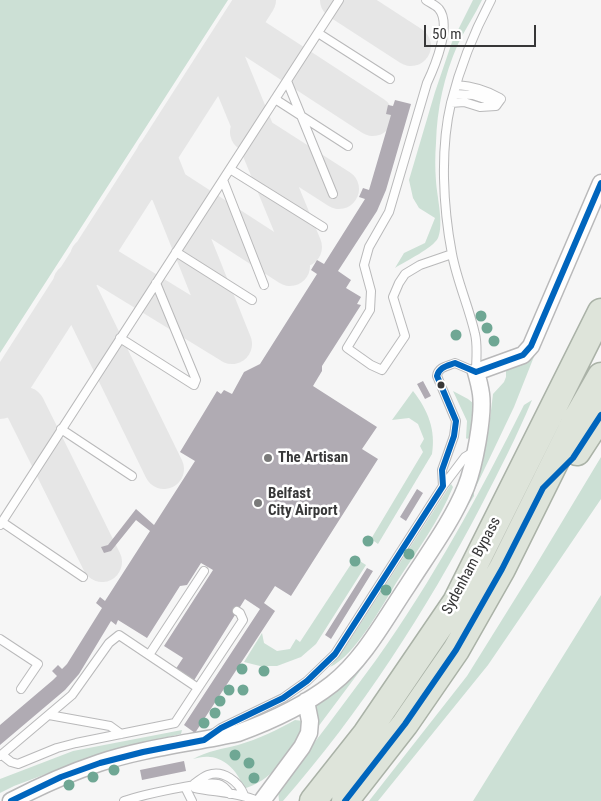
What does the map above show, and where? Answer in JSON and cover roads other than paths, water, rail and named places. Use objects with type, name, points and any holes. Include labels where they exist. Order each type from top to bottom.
[{"type":"highway","name":"Sydenham Bypass","points":[[313,801],[366,734],[456,602],[601,312]]},
{"type":"highway","name":"Sydenham Bypass","points":[[345,801],[405,724],[456,650],[502,569],[601,376]]},
{"type":"highway","points":[[543,488],[573,458],[601,415]]},
{"type":"street","points":[[12,801],[100,762],[238,733],[252,728],[284,714],[306,701],[332,684],[348,670],[370,641],[446,524],[466,487],[476,450],[481,396],[476,372],[523,355],[531,346],[601,183]]},
{"type":"street","points":[[262,801],[302,747],[309,733],[310,720],[306,701]]},
{"type":"lane","points":[[83,577],[1,524],[339,0]]},
{"type":"lane","points":[[426,0],[439,8],[444,20],[444,34],[434,70],[427,83],[389,212],[369,247],[364,265],[371,291],[370,310],[348,348],[371,365],[382,370],[405,336],[394,297],[399,283],[405,274],[420,265],[452,254]]},
{"type":"lane","points":[[443,486],[442,470],[454,436],[456,421],[437,372],[455,363],[476,372],[476,336],[452,254],[444,185],[446,142],[451,103],[470,46],[491,0]]},
{"type":"lane","points":[[318,33],[390,79]]},
{"type":"lane","points":[[287,81],[333,194]]},
{"type":"lane","points":[[457,85],[489,91],[501,99]]},
{"type":"lane","points":[[454,94],[473,95],[485,99],[501,99]]},
{"type":"lane","points":[[451,103],[464,102],[480,107],[496,106],[501,99]]},
{"type":"lane","points":[[275,100],[348,146]]},
{"type":"lane","points":[[230,169],[323,227]]},
{"type":"lane","points":[[223,180],[264,285]]},
{"type":"lane","points":[[176,252],[252,300]]},
{"type":"lane","points":[[120,338],[194,385],[196,380],[156,283]]},
{"type":"lane","points":[[61,429],[132,476]]},
{"type":"lane","points":[[204,740],[221,728],[283,698],[307,681],[335,654],[443,486],[465,458],[476,450]]},
{"type":"lane","points":[[149,655],[198,587],[204,570]]},
{"type":"lane","points":[[198,688],[119,635],[109,643],[72,696],[1,756],[18,764],[57,748],[76,743],[175,724],[243,620],[237,611]]},
{"type":"lane","points":[[0,639],[38,664],[21,689]]},
{"type":"lane","points":[[49,715],[110,726],[121,734]]},
{"type":"lane","points":[[188,787],[209,774],[220,775],[230,777],[244,795]]},
{"type":"lane","points":[[124,801],[211,783],[220,784],[230,794],[244,795],[257,801]]},
{"type":"lane","points":[[188,787],[192,801]]},
{"type":"place","name":"The Artisan","points":[[268,458]]},
{"type":"place","name":"Belfast City Airport","points":[[258,503]]}]
